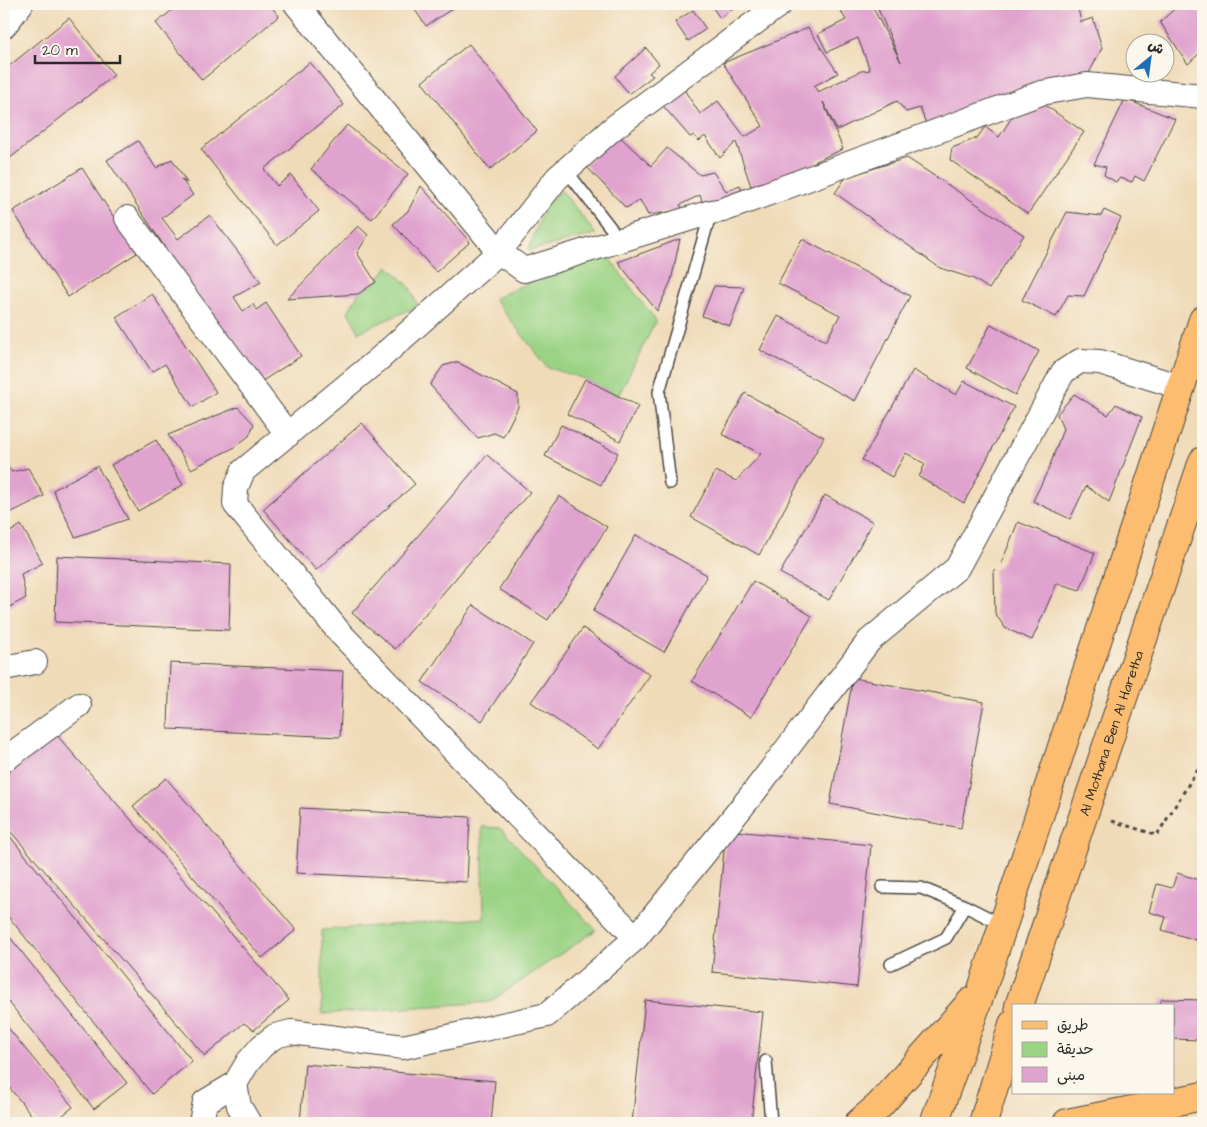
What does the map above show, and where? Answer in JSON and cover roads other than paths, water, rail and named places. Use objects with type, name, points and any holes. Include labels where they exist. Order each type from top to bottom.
[{"type":"main road","points":[[934,1123],[1003,925],[1203,320]]},
{"type":"main road","name":"Al Mothana Ben Al Haretha","points":[[1020,1004],[1203,462]]},
{"type":"main road","points":[[859,1123],[879,1106],[980,992]]},
{"type":"main road","points":[[984,1123],[1012,1027]]},
{"type":"main road","points":[[1107,1094],[1128,1110]]},
{"type":"main road","points":[[1067,1123],[1203,1096]]},
{"type":"street","points":[[4,26],[21,4]]},
{"type":"street","points":[[296,4],[499,252],[524,270],[711,212],[723,210],[1041,92],[1087,85],[1203,96]]},
{"type":"street","points":[[636,938],[340,634],[235,504],[236,488],[243,472],[380,359],[499,252],[557,178],[612,129],[780,4]]},
{"type":"street","points":[[127,218],[288,435]]},
{"type":"street","points":[[201,1123],[205,1102],[235,1084],[248,1062],[262,1046],[275,1036],[291,1032],[403,1047],[547,1015],[636,938],[754,792],[869,641],[957,568],[1063,372],[1080,360],[1100,362],[1181,387]]},
{"type":"street","points":[[4,668],[35,662]]},
{"type":"street","points":[[4,760],[79,705]]},
{"type":"street","points":[[235,1084],[239,1106],[249,1123]]},
{"type":"lane","points":[[566,170],[620,240]]},
{"type":"lane","points":[[670,483],[659,392],[711,212]]},
{"type":"lane","points":[[882,887],[921,888],[965,906],[1003,925]]},
{"type":"lane","points":[[891,964],[946,938],[965,906]]},
{"type":"lane","points":[[766,1062],[771,1123]]}]
